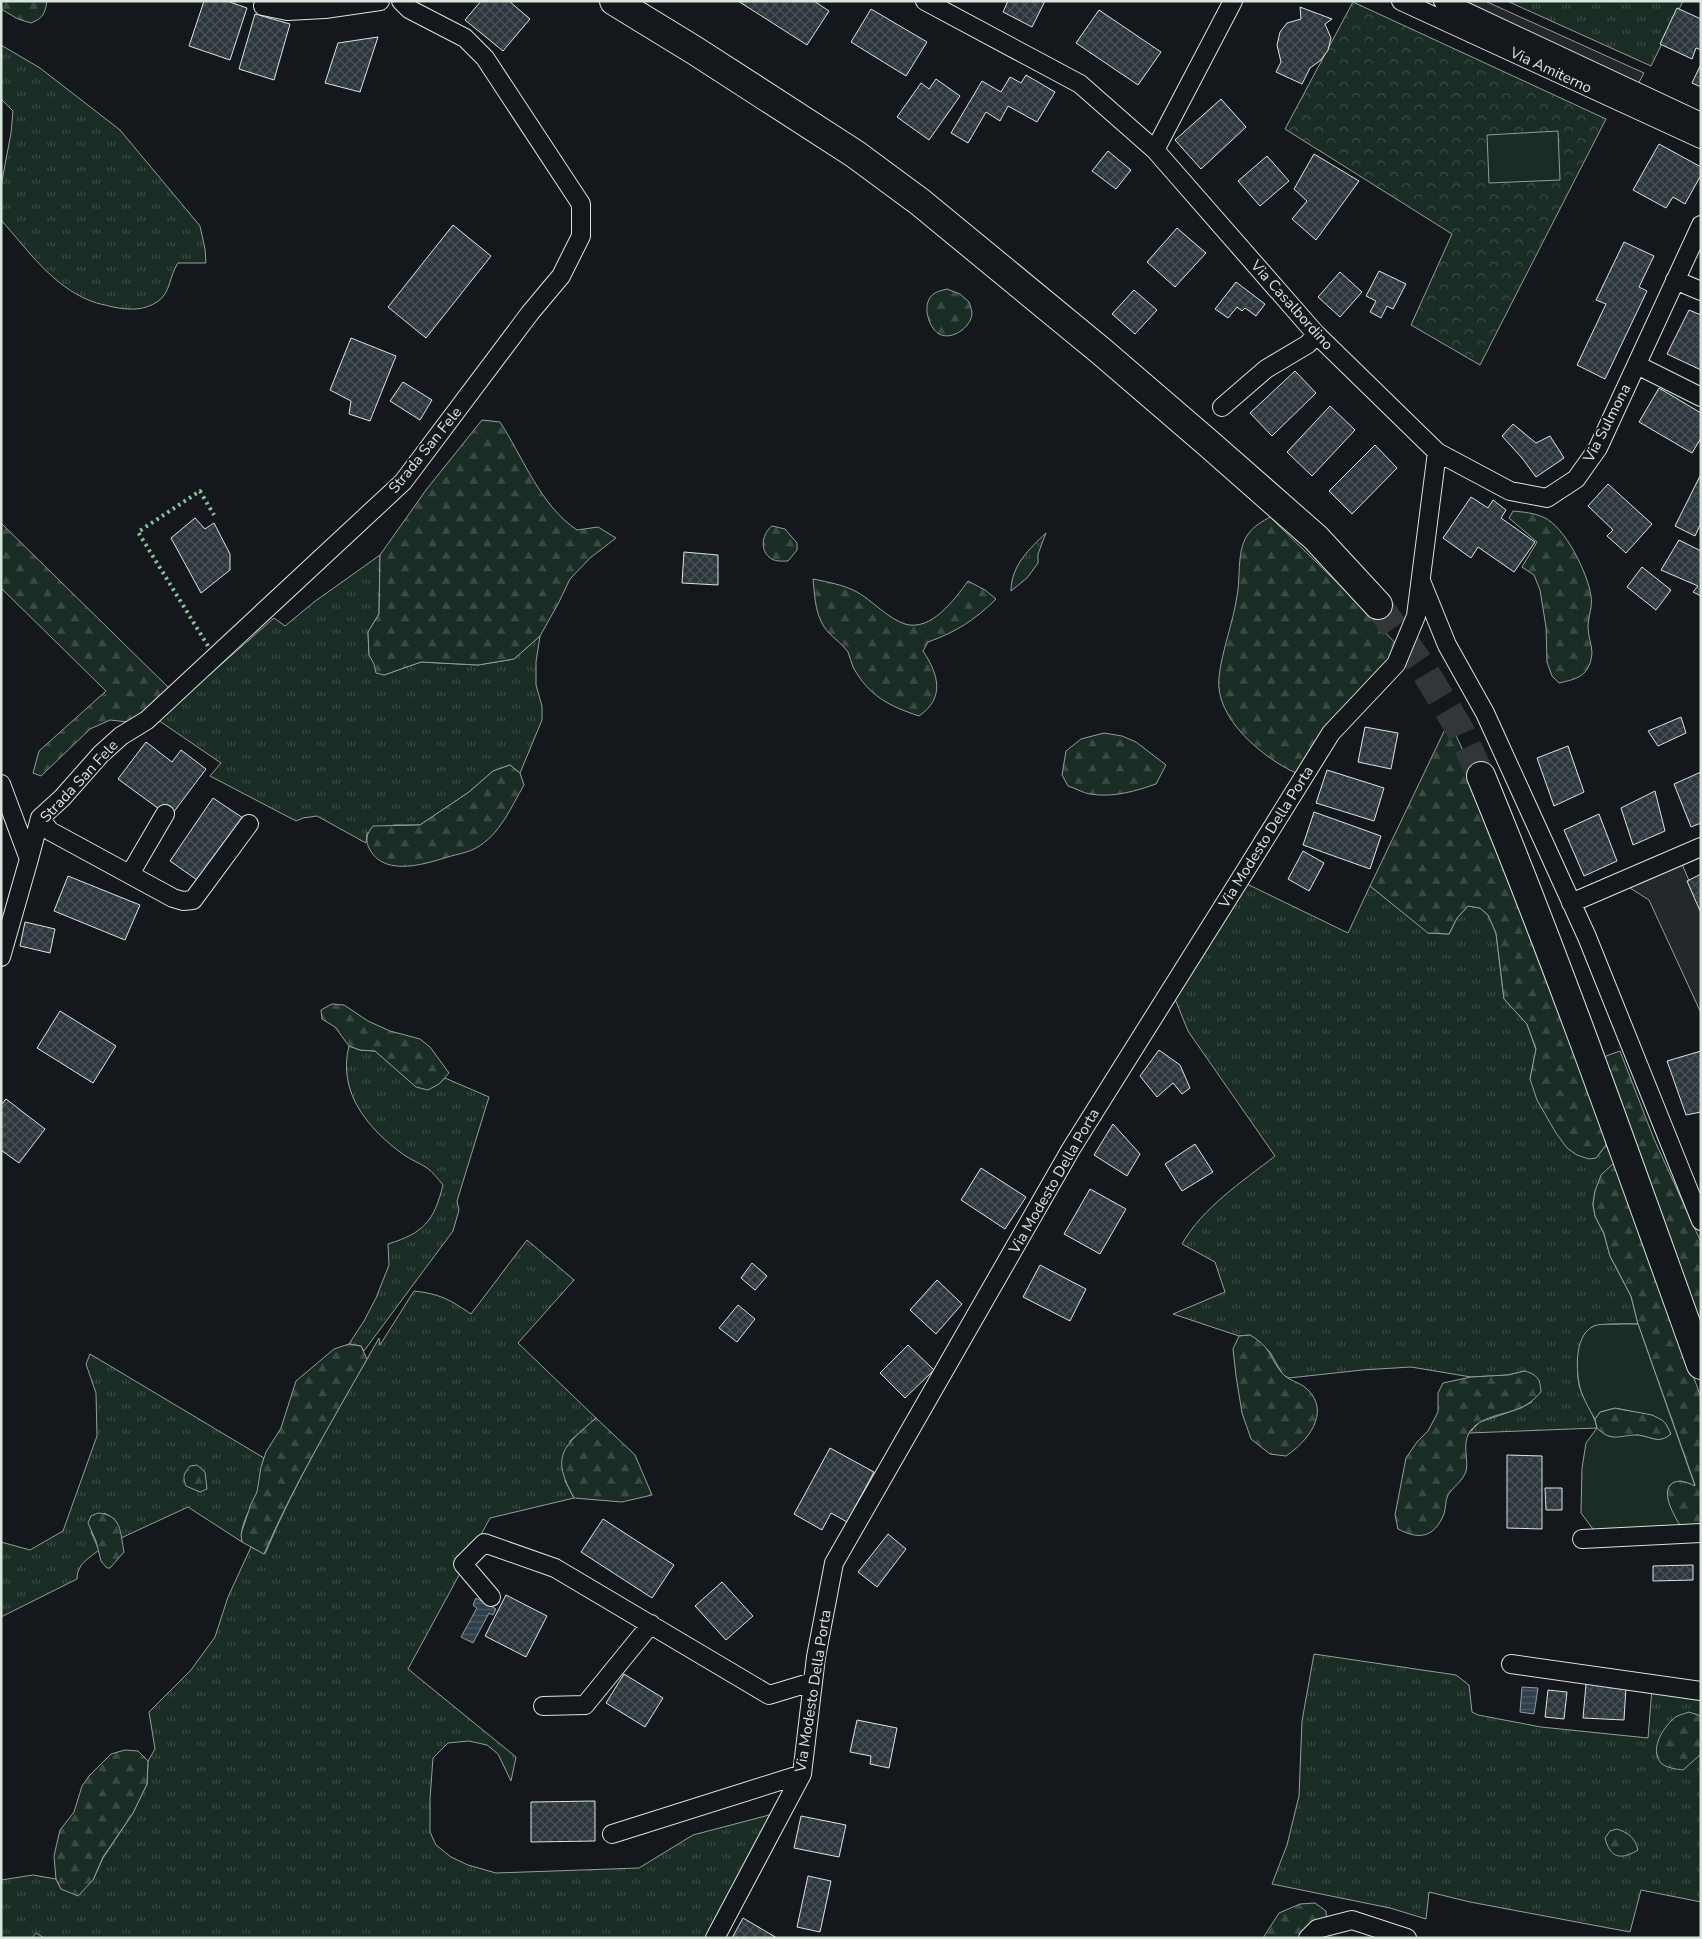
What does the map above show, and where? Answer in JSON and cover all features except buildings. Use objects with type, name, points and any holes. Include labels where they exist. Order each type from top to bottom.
[{"type":"highway","points":[[614,1],[863,159],[982,251],[1168,408],[1316,538],[1378,605]]},
{"type":"highway","points":[[1481,776],[1525,886],[1701,1365]]},
{"type":"street","points":[[263,6],[287,11],[326,9],[380,1]]},
{"type":"street","name":"Strada San Fele","points":[[1,957],[40,818],[62,798],[114,742],[147,720],[403,482],[561,276],[581,236],[581,204],[485,58],[464,38],[409,9],[401,1]]},
{"type":"street","name":"Via Casalbordino","points":[[925,1],[1080,84],[1155,150],[1316,334],[1437,452]]},
{"type":"street","points":[[1155,150],[1233,1]]},
{"type":"street","name":"Via Amiterno","points":[[1401,1],[1701,139]]},
{"type":"street","name":"Via Amiterno","points":[[1443,1],[1701,122]]},
{"type":"street","name":"Via Sulmona","points":[[1437,452],[1510,491],[1547,498],[1576,479],[1592,456],[1637,365],[1701,225]]},
{"type":"street","points":[[1676,280],[1701,291]]},
{"type":"street","points":[[1222,407],[1266,369],[1308,344],[1316,334]]},
{"type":"street","points":[[1637,365],[1701,397]]},
{"type":"street","name":"Via Modesto Della Porta","points":[[715,1938],[802,1774],[812,1682],[834,1563],[1071,1149],[1274,824],[1331,733],[1396,664],[1416,616],[1437,452]]},
{"type":"street","points":[[1420,579],[1447,645],[1485,713],[1587,937],[1701,1221]]},
{"type":"street","points":[[1,784],[29,859]]},
{"type":"street","points":[[130,874],[165,814]]},
{"type":"street","points":[[40,818],[50,831],[174,898],[183,901],[192,900],[249,824]]},
{"type":"street","points":[[1572,903],[1701,847]]},
{"type":"street","points":[[1582,1539],[1701,1533]]},
{"type":"street","points":[[491,1597],[463,1564],[484,1543],[555,1568],[769,1695],[812,1682]]},
{"type":"street","points":[[543,1706],[585,1705],[651,1624]]},
{"type":"street","points":[[1511,1664],[1701,1691]]},
{"type":"street","points":[[612,1834],[802,1774]]},
{"type":"street","points":[[1308,1938],[1316,1929],[1352,1920],[1407,1938]]},
{"type":"green space","points":[[1,1],[47,1],[43,15],[31,23],[18,19],[1,9]]},
{"type":"green space","points":[[1507,1],[1683,1],[1651,66]]},
{"type":"green space","points":[[1353,2],[1606,119],[1480,365],[1411,325],[1452,234],[1285,129]]},
{"type":"green space","points":[[1,45],[40,68],[120,130],[200,226],[206,263],[178,263],[165,294],[152,305],[136,309],[125,309],[96,303],[77,294],[53,277],[1,220],[1,186],[11,133],[13,111],[1,99]]},
{"type":"green space","points":[[1558,131],[1560,180],[1489,183],[1487,135]]},
{"type":"green space","points":[[947,289],[960,294],[969,302],[972,314],[968,324],[960,332],[944,336],[939,334],[931,325],[927,314],[927,307],[931,297],[936,292]]},
{"type":"green space","points":[[482,420],[500,422],[543,495],[564,520],[577,530],[598,527],[616,538],[590,558],[570,579],[540,636],[514,659],[478,665],[421,662],[384,675],[376,673],[369,655],[368,632],[379,614],[380,555],[426,490]]},
{"type":"green space","points":[[1513,511],[1543,517],[1551,522],[1567,540],[1585,576],[1591,600],[1588,627],[1592,653],[1589,667],[1577,678],[1559,683],[1552,676],[1547,662],[1546,627],[1540,590],[1534,575],[1522,567],[1537,542],[1509,518]]},
{"type":"green space","points":[[1270,517],[1353,598],[1398,646],[1394,656],[1319,736],[1296,773],[1269,757],[1243,735],[1224,707],[1220,692],[1220,667],[1235,606],[1242,547],[1251,530]]},
{"type":"green space","points":[[1,523],[172,691],[137,723],[110,720],[90,729],[41,776],[33,773],[39,751],[106,691],[1,588]]},
{"type":"green space","points":[[772,526],[785,529],[797,543],[797,550],[788,561],[773,560],[764,549],[764,537]]},
{"type":"green space","points":[[1046,533],[1038,554],[1038,563],[1027,578],[1011,591],[1014,574],[1022,559]]},
{"type":"green space","points":[[380,555],[379,614],[368,632],[369,655],[384,675],[421,662],[478,665],[514,659],[540,636],[536,662],[536,685],[542,706],[542,720],[520,773],[510,765],[493,771],[469,792],[420,825],[394,825],[367,833],[366,843],[317,816],[296,821],[210,776],[221,763],[158,720],[274,618],[285,626],[314,602]]},
{"type":"green space","points":[[813,579],[852,590],[892,618],[905,624],[915,625],[933,619],[949,605],[968,581],[985,590],[996,599],[965,625],[928,642],[923,651],[933,669],[937,686],[933,702],[919,716],[881,699],[859,677],[848,652],[829,633],[821,621],[816,607]]},
{"type":"green space","points":[[1449,721],[1461,746],[1600,1118],[1606,1145],[1596,1158],[1589,1159],[1577,1155],[1567,1148],[1537,1100],[1530,1079],[1536,1049],[1527,1024],[1504,999],[1496,933],[1488,915],[1480,908],[1468,906],[1457,918],[1449,934],[1428,933],[1370,886]]},
{"type":"green space","points":[[1104,733],[1122,736],[1136,742],[1166,765],[1156,784],[1132,791],[1107,795],[1087,793],[1068,786],[1062,775],[1066,751],[1081,739]]},
{"type":"green space","points":[[510,765],[520,773],[524,785],[492,836],[476,848],[431,862],[408,866],[386,864],[377,859],[370,850],[367,838],[373,826],[420,825],[469,792],[493,771]]},
{"type":"green space","points":[[1247,884],[1348,933],[1370,886],[1429,933],[1449,934],[1457,918],[1468,906],[1480,908],[1488,915],[1496,933],[1504,999],[1527,1024],[1536,1050],[1530,1079],[1596,1158],[1606,1145],[1614,1163],[1595,1191],[1593,1204],[1595,1216],[1604,1234],[1610,1256],[1631,1296],[1638,1324],[1595,1326],[1584,1335],[1578,1361],[1579,1385],[1597,1428],[1469,1433],[1480,1422],[1521,1408],[1532,1402],[1525,1371],[1508,1375],[1471,1377],[1411,1367],[1289,1378],[1283,1375],[1270,1352],[1250,1335],[1239,1336],[1173,1314],[1225,1292],[1215,1262],[1182,1244],[1201,1218],[1212,1207],[1275,1156],[1188,1031],[1175,999]]},
{"type":"green space","points":[[332,1004],[344,1005],[368,1021],[390,1031],[420,1039],[430,1047],[449,1073],[439,1084],[428,1090],[416,1087],[375,1051],[360,1050],[349,1046],[335,1027],[322,1019],[321,1010]]},
{"type":"green space","points":[[349,1046],[360,1050],[375,1051],[417,1087],[439,1084],[445,1078],[489,1097],[457,1201],[459,1210],[453,1231],[364,1351],[361,1346],[349,1344],[376,1298],[389,1265],[388,1244],[411,1235],[426,1224],[436,1208],[443,1185],[429,1170],[391,1145],[358,1108],[347,1079],[346,1063]]},
{"type":"green space","points":[[1620,1051],[1654,1139],[1701,1242],[1701,1329],[1604,1063],[1606,1056]]},
{"type":"green space","points":[[1614,1163],[1701,1397],[1701,1537],[1680,1526],[1670,1508],[1667,1493],[1673,1483],[1682,1481],[1695,1485],[1638,1324],[1631,1296],[1610,1256],[1604,1234],[1595,1216],[1593,1204],[1595,1191],[1601,1175]]},
{"type":"green space","points":[[527,1240],[574,1280],[518,1343],[596,1418],[570,1441],[565,1481],[574,1498],[490,1518],[408,1669],[516,1757],[511,1781],[498,1754],[487,1745],[469,1741],[448,1743],[433,1758],[430,1832],[436,1845],[451,1857],[468,1865],[496,1873],[639,1868],[693,1835],[773,1814],[710,1938],[44,1938],[36,1933],[32,1938],[1,1938],[1,1880],[33,1875],[56,1879],[61,1889],[93,1880],[103,1858],[133,1813],[147,1784],[148,1761],[155,1749],[149,1712],[191,1670],[215,1637],[228,1597],[251,1547],[265,1554],[304,1471],[379,1338],[380,1345],[414,1291],[444,1298],[471,1314]]},
{"type":"green space","points":[[1604,1324],[1638,1324],[1695,1486],[1680,1481],[1672,1483],[1668,1488],[1667,1494],[1671,1509],[1682,1528],[1596,1533],[1581,1513],[1582,1468],[1586,1443],[1597,1428],[1602,1433],[1612,1437],[1637,1435],[1662,1439],[1671,1434],[1662,1420],[1652,1415],[1615,1408],[1600,1412],[1595,1419],[1580,1388],[1577,1368],[1578,1352],[1583,1336],[1588,1330],[1594,1326]]},
{"type":"green space","points":[[1250,1335],[1266,1348],[1285,1376],[1305,1387],[1315,1399],[1317,1417],[1313,1426],[1302,1443],[1286,1456],[1270,1454],[1251,1439],[1242,1413],[1233,1349],[1239,1336]]},
{"type":"green space","points":[[349,1344],[361,1346],[367,1359],[300,1479],[264,1554],[242,1542],[241,1534],[257,1492],[261,1467],[266,1452],[281,1428],[296,1381],[334,1349]]},
{"type":"green space","points":[[90,1354],[264,1458],[257,1493],[242,1529],[242,1542],[188,1507],[121,1538],[116,1523],[104,1513],[91,1532],[99,1550],[81,1566],[77,1579],[1,1617],[1,1542],[30,1550],[63,1531],[97,1436],[96,1393],[86,1364]]},
{"type":"green space","points":[[1525,1371],[1538,1378],[1541,1392],[1532,1401],[1523,1406],[1485,1419],[1473,1427],[1466,1443],[1466,1471],[1463,1478],[1448,1495],[1444,1514],[1436,1528],[1425,1535],[1413,1535],[1398,1529],[1395,1515],[1406,1458],[1417,1442],[1428,1431],[1438,1412],[1438,1393],[1443,1383],[1471,1377],[1508,1375]]},
{"type":"green space","points":[[1615,1408],[1658,1417],[1666,1423],[1671,1434],[1665,1439],[1658,1440],[1638,1435],[1616,1438],[1604,1435],[1597,1428],[1595,1419],[1600,1412]]},
{"type":"green space","points":[[596,1418],[635,1455],[652,1495],[622,1502],[574,1498],[563,1471],[562,1461],[564,1453],[575,1437]]},
{"type":"green space","points":[[197,1465],[205,1472],[207,1489],[200,1492],[186,1486],[184,1480],[185,1473],[190,1466]]},
{"type":"green space","points":[[98,1513],[112,1517],[120,1531],[124,1552],[110,1568],[107,1568],[101,1561],[96,1541],[88,1523],[91,1516]]},
{"type":"green space","points":[[1314,1654],[1456,1675],[1469,1685],[1472,1712],[1478,1715],[1541,1727],[1648,1738],[1652,1688],[1701,1695],[1701,1902],[1641,1890],[1630,1932],[1470,1902],[1429,1892],[1426,1919],[1390,1908],[1272,1884],[1287,1845],[1299,1796],[1302,1721]]},
{"type":"green space","points":[[1689,1712],[1701,1716],[1701,1754],[1683,1770],[1671,1768],[1661,1763],[1656,1751],[1657,1745],[1662,1733],[1674,1718]]},
{"type":"green space","points":[[125,1750],[138,1751],[148,1761],[147,1784],[133,1813],[103,1857],[93,1880],[78,1896],[61,1889],[56,1879],[54,1856],[60,1830],[74,1812],[82,1786],[89,1776],[111,1754]]},
{"type":"green space","points":[[1617,1829],[1631,1837],[1638,1850],[1622,1856],[1613,1854],[1605,1838],[1610,1831]]},
{"type":"green space","points":[[1315,1903],[1326,1911],[1327,1925],[1304,1938],[1263,1938],[1279,1913],[1300,1904]]},
{"type":"shaded area","points":[[1453,1],[1485,1],[1644,73],[1638,84]]},
{"type":"shaded area","points":[[1682,864],[1701,909],[1701,1013],[1649,900],[1627,886]]},
{"type":"water","points":[[476,1598],[496,1609],[493,1615],[489,1613],[473,1643],[461,1637],[477,1608],[473,1605]]},
{"type":"water","points":[[1522,1687],[1538,1688],[1534,1714],[1520,1712]]},
{"type":"tunnel","points":[[1378,605],[1421,665],[1460,730],[1481,776]]},
{"type":"hedge","points":[[208,646],[138,532],[200,491],[214,515]]}]
